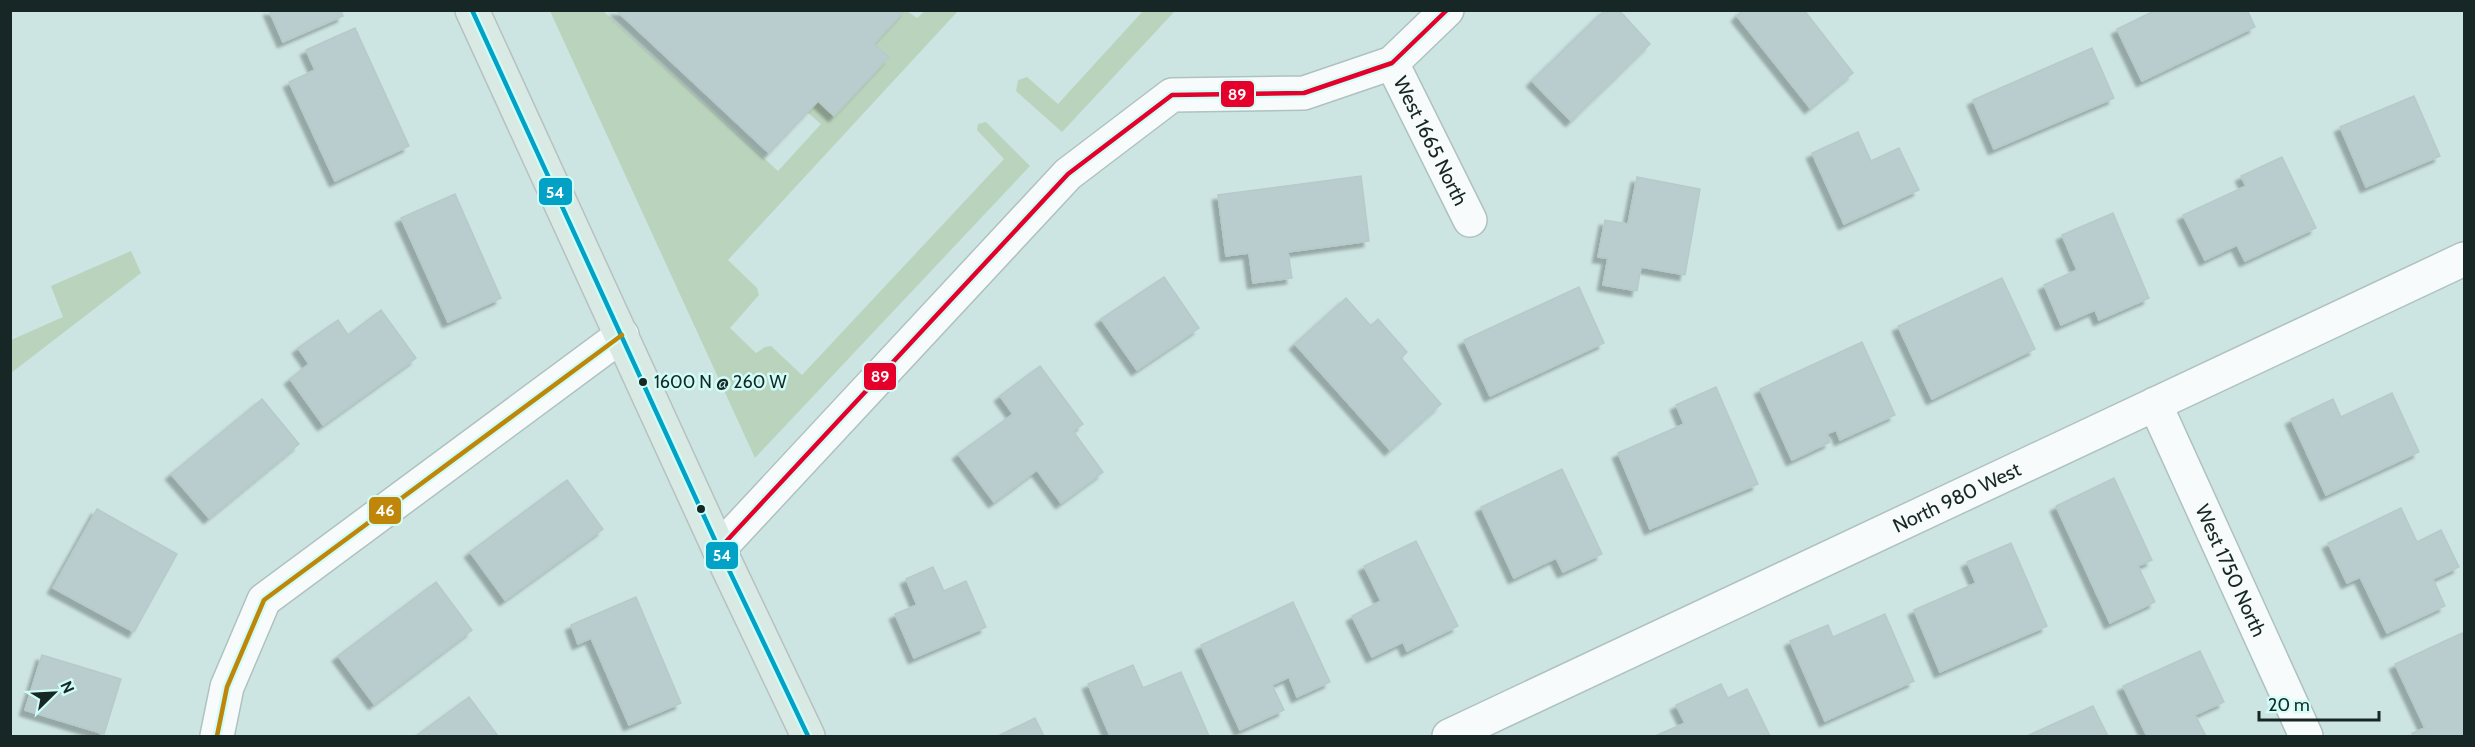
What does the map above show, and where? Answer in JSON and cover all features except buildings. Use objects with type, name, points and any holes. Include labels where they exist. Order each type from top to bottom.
[{"type":"main road","points":[[472,10],[719,549],[808,736]]},
{"type":"street","points":[[719,549],[1068,174],[1172,95],[1304,93],[1392,63],[1447,10]]},
{"type":"street","name":"West 1665 North","points":[[1392,63],[1470,220]]},
{"type":"street","name":"North 980 West","points":[[1449,736],[2464,259]]},
{"type":"street","points":[[220,735],[227,687],[264,600],[622,335]]},
{"type":"street","name":"West 1750 North","points":[[2155,404],[2306,736]]},
{"type":"green space","points":[[550,11],[603,11],[778,171],[821,124],[807,112],[818,101],[834,116],[888,58],[874,44],[901,11],[907,11],[917,18],[925,11],[958,11],[728,260],[757,288],[759,295],[730,328],[756,353],[771,346],[802,375],[1004,159],[977,130],[978,124],[986,122],[1030,166],[755,458]]},
{"type":"green space","points":[[1143,11],[1175,11],[1062,132],[1016,91],[1018,80],[1027,77],[1058,104]]},
{"type":"green space","points":[[131,251],[141,273],[11,373],[11,340],[63,317],[51,286]]},
{"type":"transit line","name":"54","points":[[472,10],[719,549],[808,736]]},
{"type":"transit line","name":"89","points":[[719,549],[1068,174],[1172,95],[1304,93],[1392,63],[1447,10]]},
{"type":"transit line","name":"46","points":[[217,736],[227,687],[264,600],[622,335]]},
{"type":"place","name":"1600 N @ 260 W","points":[[643,382]]}]
